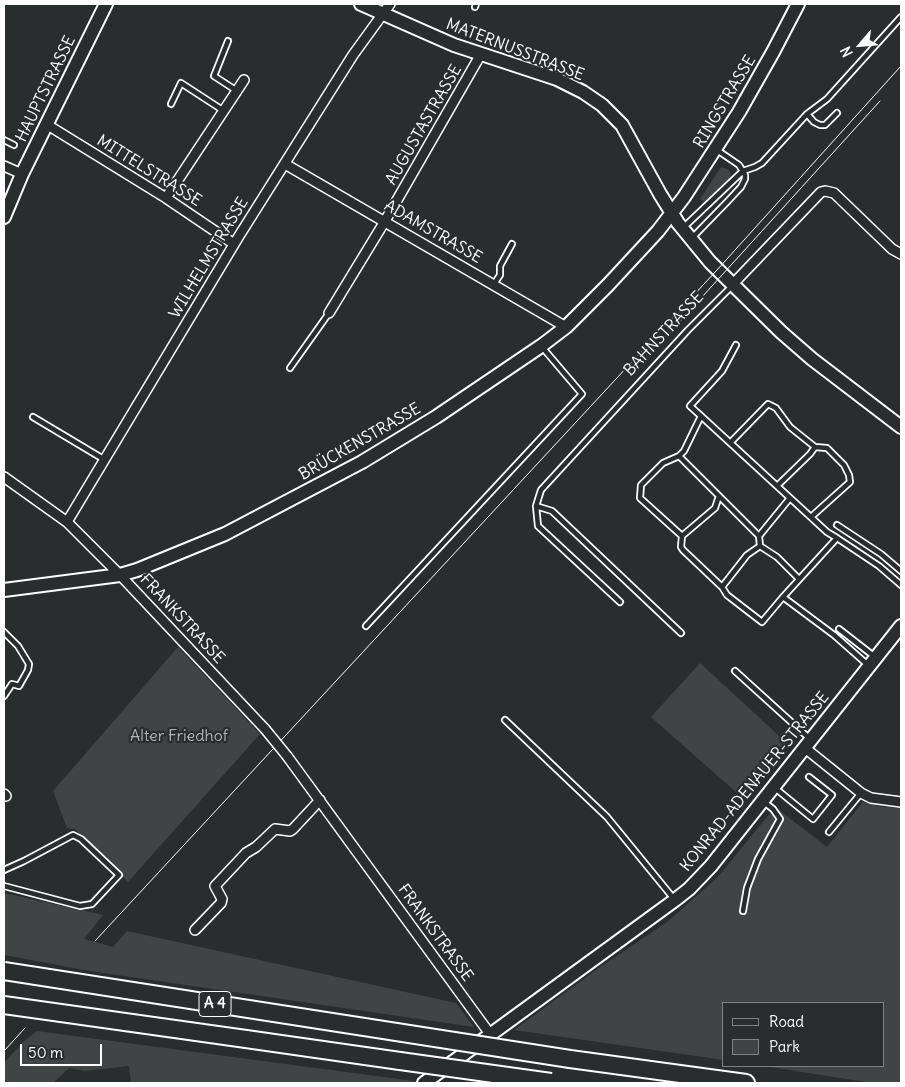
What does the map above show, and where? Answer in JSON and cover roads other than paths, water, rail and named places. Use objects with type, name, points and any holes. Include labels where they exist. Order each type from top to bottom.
[{"type":"highway","name":"A 4","points":[[4,971],[570,1059],[746,1083]]},
{"type":"highway","name":"A 4","points":[[4,1005],[557,1082]]},
{"type":"street","name":"HAUPTSTRASSE","points":[[4,217],[22,174],[106,4]]},
{"type":"street","name":"MATERNUSSTRASSE","points":[[361,4],[386,9],[454,45],[566,83],[593,98],[622,125],[682,229],[732,285],[812,359],[901,427]]},
{"type":"street","name":"RINGSTRASSE","points":[[672,213],[716,149],[754,87],[798,4]]},
{"type":"street","name":"WILHELMSTRASSE","points":[[67,522],[234,244],[353,55],[386,9]]},
{"type":"street","name":"AUGUSTASTRASSE","points":[[328,313],[385,221],[482,54]]},
{"type":"street","points":[[166,198],[244,80]]},
{"type":"street","name":"MITTELSTRASSE","points":[[46,124],[166,198],[234,244]]},
{"type":"street","name":"ADAMSTRASSE","points":[[285,164],[566,327]]},
{"type":"street","points":[[4,166],[22,174]]},
{"type":"street","name":"BAHNSTRASSE","points":[[732,285],[821,192],[825,191],[834,193],[892,249],[901,254]]},
{"type":"street","name":"BRÜCKENSTRASSE","points":[[4,590],[120,575],[137,570],[225,534],[362,462],[436,417],[566,327],[608,285],[672,213]]},
{"type":"street","name":"FRANKSTRASSE","points":[[4,478],[67,522],[120,575],[265,729],[320,800],[490,1034]]},
{"type":"street","name":"KONRAD-ADENAUER-STRASSE","points":[[424,1083],[675,900],[707,871],[901,626]]},
{"type":"street","points":[[808,744],[861,794],[871,798],[901,802]]},
{"type":"street","points":[[195,930],[221,903],[222,898],[215,886],[246,853],[256,847],[275,830],[290,831],[293,829],[320,800]]},
{"type":"lane","points":[[682,229],[742,170],[762,163],[807,114],[827,99],[901,17]]},
{"type":"lane","points":[[228,42],[214,76],[237,91]]},
{"type":"lane","points":[[170,104],[181,83],[224,110]]},
{"type":"lane","points":[[807,114],[820,125],[827,123],[837,113]]},
{"type":"lane","points":[[4,140],[14,145]]},
{"type":"lane","points":[[690,240],[741,187],[745,179],[746,175],[734,160],[716,149]]},
{"type":"lane","points":[[494,284],[500,275],[500,266],[512,244]]},
{"type":"lane","name":"BAHNSTRASSE","points":[[536,506],[541,490],[688,330],[732,285]]},
{"type":"lane","points":[[290,368],[328,313]]},
{"type":"lane","points":[[736,345],[722,372],[690,406],[811,517],[837,538],[879,566],[901,586]]},
{"type":"lane","points":[[366,626],[582,394],[541,346]]},
{"type":"lane","points":[[730,443],[768,404],[776,408],[790,427],[815,447],[827,448],[844,465],[850,482],[811,517]]},
{"type":"lane","points":[[701,416],[688,444],[679,456],[663,463],[641,485],[640,498],[682,536],[683,550],[722,587],[727,595],[762,622],[837,538]]},
{"type":"lane","points":[[33,417],[104,460]]},
{"type":"lane","points":[[777,486],[815,447]]},
{"type":"lane","points":[[679,456],[758,536],[760,546],[777,557],[799,579]]},
{"type":"lane","points":[[682,536],[715,508],[719,496]]},
{"type":"lane","points":[[758,536],[790,498]]},
{"type":"lane","points":[[620,602],[538,526],[536,506],[552,511],[681,633]]},
{"type":"lane","points":[[837,525],[881,554],[901,571]]},
{"type":"lane","points":[[722,587],[747,555],[760,546]]},
{"type":"lane","points":[[783,597],[872,662]]},
{"type":"lane","points":[[839,629],[872,662]]},
{"type":"lane","points":[[4,632],[18,646],[29,664],[28,670],[19,686],[12,684],[4,696]]},
{"type":"lane","points":[[735,671],[808,744]]},
{"type":"lane","points":[[505,720],[607,817],[675,900]]},
{"type":"lane","points":[[773,787],[813,819],[832,795],[809,777]]},
{"type":"lane","points":[[830,832],[861,794]]},
{"type":"lane","points":[[742,911],[746,888],[758,859],[780,819],[773,809],[762,800]]},
{"type":"lane","points":[[4,870],[24,862],[73,835],[81,838],[119,876],[92,904],[80,906],[4,886]]},
{"type":"tram line","points":[[95,941],[717,270],[901,66]]},
{"type":"tram line","points":[[663,340],[880,101]]},
{"type":"tram line","points":[[4,1051],[25,1028]]},
{"type":"park label","name":"Alter Friedhof","points":[[179,736]]}]
